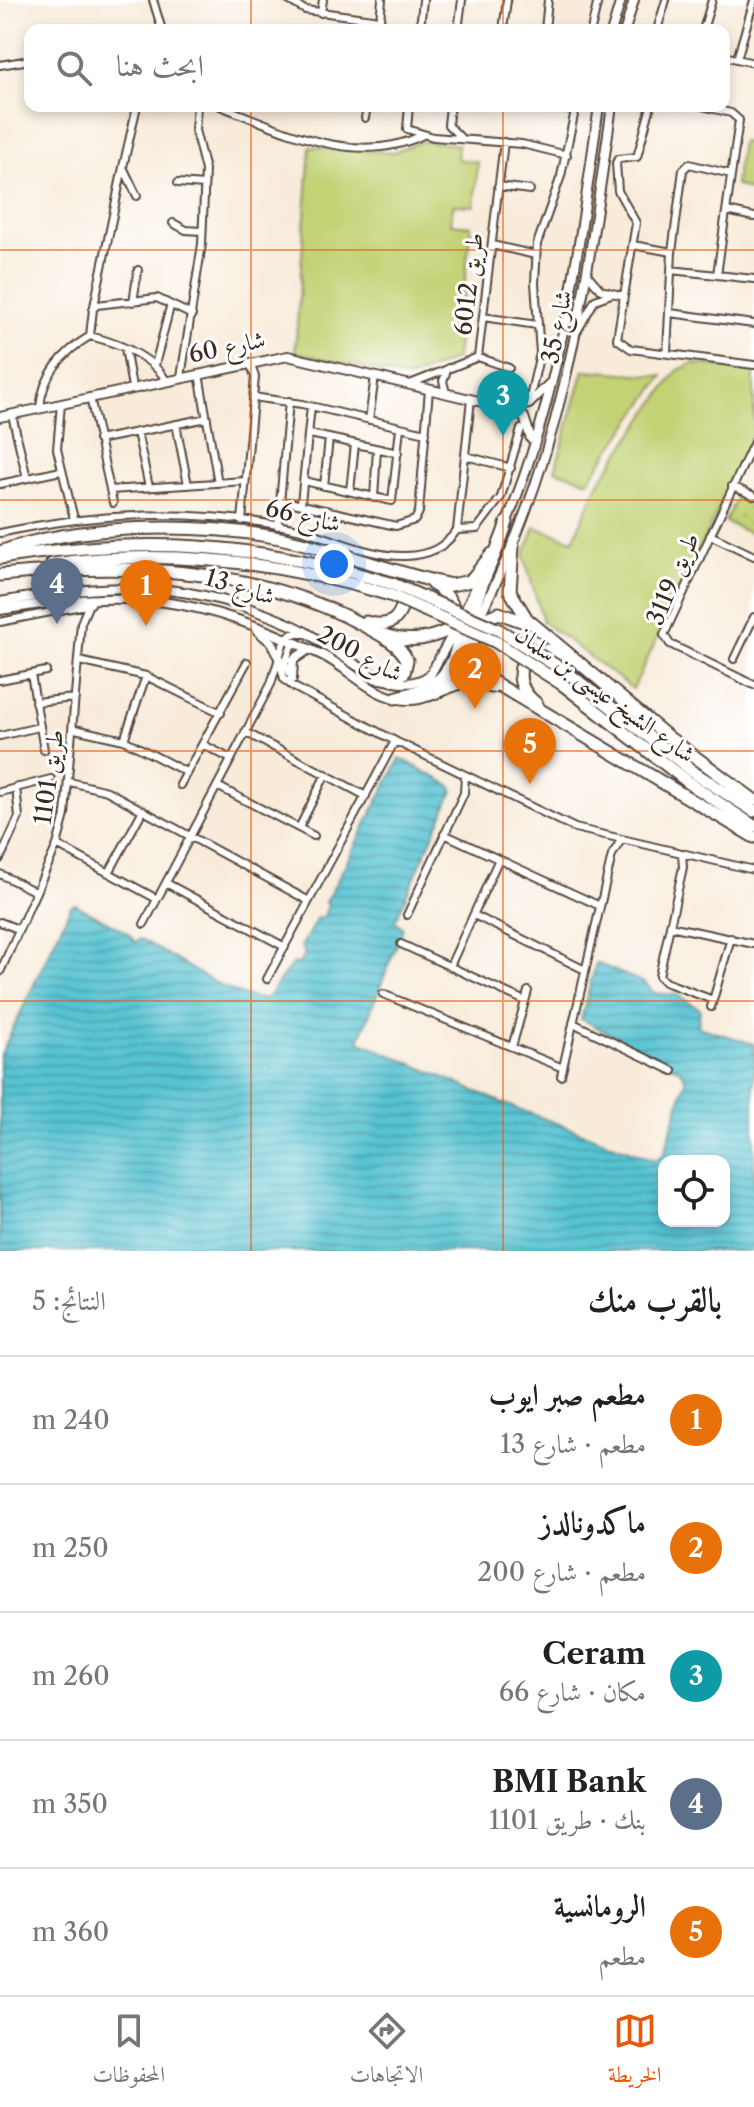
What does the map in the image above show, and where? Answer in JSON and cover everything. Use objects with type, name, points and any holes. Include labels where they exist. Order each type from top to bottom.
[{"type":"highway","points":[[395,698],[436,682],[456,650],[507,522]]},
{"type":"highway","points":[[0,555],[95,533],[195,529],[281,539],[360,559],[403,573],[448,594],[485,677],[508,694]]},
{"type":"highway","name":"شارع الشيخ عيسى بن سلمان","points":[[0,555],[100,546],[201,545],[294,557],[392,590],[499,630],[696,774],[754,811]]},
{"type":"highway","points":[[513,546],[509,578],[514,601],[542,631],[668,737],[754,800]]},
{"type":"highway","points":[[403,573],[463,584],[475,576],[492,554]]},
{"type":"highway","name":"شارع الشيخ عيسى بن سلمان","points":[[0,574],[97,558],[195,557],[392,590]]},
{"type":"highway","points":[[0,574],[103,568],[172,571],[266,587],[347,617],[379,625],[388,624],[400,615],[403,607],[404,595],[399,583],[360,559]]},
{"type":"highway","points":[[465,628],[486,602]]},
{"type":"highway","points":[[372,630],[411,640],[428,638],[465,628],[499,613],[542,631]]},
{"type":"highway","points":[[347,617],[398,648],[407,660],[404,673],[399,677],[376,677]]},
{"type":"highway","points":[[553,717],[522,688],[519,673],[525,657],[536,651],[554,651],[596,676]]},
{"type":"highway","name":"شارع الشيخ عيسى بن سلمان","points":[[565,678],[689,783],[754,826]]},
{"type":"highway","points":[[429,695],[467,680],[508,694],[553,717],[754,837]]},
{"type":"street","points":[[153,0],[160,24]]},
{"type":"street","points":[[288,0],[298,8],[380,20]]},
{"type":"street","points":[[321,13],[323,0]]},
{"type":"street","points":[[380,24],[382,0]]},
{"type":"street","points":[[420,24],[423,0]]},
{"type":"street","points":[[458,24],[462,0]]},
{"type":"street","points":[[504,24],[507,0]]},
{"type":"street","points":[[546,24],[548,0]]},
{"type":"street","points":[[591,24],[596,0]]},
{"type":"street","points":[[614,24],[621,0]]},
{"type":"street","points":[[627,24],[634,0]]},
{"type":"street","points":[[659,24],[666,0]]},
{"type":"street","points":[[705,24],[712,0]]},
{"type":"street","points":[[737,59],[754,0]]},
{"type":"street","points":[[730,57],[754,63]]},
{"type":"street","points":[[0,65],[24,61]]},
{"type":"street","points":[[40,408],[48,375],[63,357],[90,336],[136,112]]},
{"type":"street","points":[[181,377],[202,231],[204,159],[195,130],[196,112]]},
{"type":"street","points":[[235,112],[312,143],[394,146],[423,135]]},
{"type":"street","points":[[365,118],[366,112]]},
{"type":"street","points":[[408,112],[407,129],[423,135],[504,142],[567,155]]},
{"type":"street","points":[[449,112],[448,125],[460,138]]},
{"type":"street","points":[[530,397],[540,353],[536,255],[567,155],[575,112]]},
{"type":"street","name":"شارع 35","points":[[465,628],[507,522],[553,378],[575,274],[598,112]]},
{"type":"street","name":"شارع 35","points":[[486,602],[513,546],[551,440],[578,330],[611,112]]},
{"type":"street","points":[[649,112],[638,155],[616,163],[618,191],[635,217],[617,333],[620,343],[631,349],[754,365]]},
{"type":"street","points":[[717,275],[737,117],[721,112]]},
{"type":"street","name":"طريق 6012","points":[[410,384],[478,357],[504,142]]},
{"type":"street","points":[[667,352],[672,252],[686,166],[731,174]]},
{"type":"street","points":[[123,167],[137,196]]},
{"type":"street","points":[[178,183],[204,185]]},
{"type":"street","points":[[498,186],[530,190]]},
{"type":"street","points":[[727,211],[754,217]]},
{"type":"street","points":[[173,223],[186,230],[202,231]]},
{"type":"street","points":[[492,245],[536,255]]},
{"type":"street","points":[[633,245],[672,252]]},
{"type":"street","points":[[133,302],[138,270]]},
{"type":"street","points":[[671,270],[754,279]]},
{"type":"street","points":[[587,274],[596,287],[624,296]]},
{"type":"street","points":[[578,330],[595,300],[611,294]]},
{"type":"street","points":[[94,306],[157,298],[170,307],[192,315]]},
{"type":"street","points":[[155,365],[170,307]]},
{"type":"street","points":[[670,313],[754,324]]},
{"type":"street","points":[[483,317],[537,325]]},
{"type":"street","points":[[90,336],[125,348],[155,365],[166,380]]},
{"type":"street","points":[[125,348],[132,387]]},
{"type":"street","name":"شارع 60","points":[[0,417],[288,356],[508,408]]},
{"type":"street","points":[[478,357],[509,368]]},
{"type":"street","points":[[242,521],[255,377],[250,362]]},
{"type":"street","points":[[446,393],[443,381],[448,368]]},
{"type":"street","points":[[199,374],[218,483]]},
{"type":"street","points":[[369,420],[375,376]]},
{"type":"street","points":[[508,408],[529,404],[541,395],[553,378]]},
{"type":"street","points":[[280,500],[396,526],[407,524],[419,512],[429,389]]},
{"type":"street","points":[[90,397],[113,503]]},
{"type":"street","points":[[253,397],[289,401],[426,433]]},
{"type":"street","points":[[457,530],[471,399]]},
{"type":"street","points":[[278,526],[289,401]]},
{"type":"street","points":[[61,404],[57,449],[74,519]]},
{"type":"street","points":[[301,503],[311,406]]},
{"type":"street","points":[[508,408],[529,423],[531,450]]},
{"type":"street","points":[[12,415],[27,478]]},
{"type":"street","points":[[98,440],[207,418]]},
{"type":"street","points":[[176,424],[188,485]]},
{"type":"street","points":[[304,481],[388,502],[394,498],[400,428]]},
{"type":"street","name":"شارع 66","points":[[0,533],[74,519],[156,515],[278,526],[401,556],[443,547],[457,530],[474,530],[484,524],[501,497],[521,429]]},
{"type":"street","points":[[137,432],[149,487]]},
{"type":"street","points":[[310,434],[398,453]]},
{"type":"street","points":[[324,486],[329,438]]},
{"type":"street","name":"طريق 3119","points":[[754,442],[664,639],[754,685]]},
{"type":"street","points":[[350,491],[355,444]]},
{"type":"street","points":[[374,498],[377,449]]},
{"type":"street","points":[[466,456],[511,468]]},
{"type":"street","points":[[0,484],[61,471]]},
{"type":"street","points":[[110,490],[245,481]]},
{"type":"street","points":[[732,486],[754,496]]},
{"type":"street","points":[[710,535],[754,556]]},
{"type":"street","name":"شارع 13","points":[[0,602],[76,589],[139,586],[210,595],[280,620],[322,641]]},
{"type":"street","points":[[0,622],[119,596]]},
{"type":"street","name":"شارع 13","points":[[0,610],[74,598],[119,596],[195,606],[290,638]]},
{"type":"street","name":"طريق 1101","points":[[0,972],[57,845],[70,782],[81,623],[89,604]]},
{"type":"street","points":[[195,606],[199,611],[263,634],[279,658],[284,679],[305,693],[395,741],[575,828],[754,870]]},
{"type":"street","points":[[69,608],[81,623]]},
{"type":"street","points":[[734,659],[754,617]]},
{"type":"street","name":"شارع 200","points":[[280,620],[290,638],[331,659],[379,692],[408,700],[429,695],[448,677],[465,628]]},
{"type":"street","name":"شارع 200","points":[[290,638],[322,641],[376,677],[405,684],[425,679],[434,671],[465,628]]},
{"type":"street","name":"شارع 200","points":[[144,924],[271,684],[279,658],[290,638]]},
{"type":"street","name":"شارع 200","points":[[290,638],[285,663],[292,679]]},
{"type":"street","points":[[305,693],[292,679],[293,660],[309,649]]},
{"type":"street","points":[[79,661],[146,676],[221,713]]},
{"type":"street","points":[[180,785],[247,662]]},
{"type":"street","points":[[0,680],[46,671]]},
{"type":"street","points":[[31,674],[44,750]]},
{"type":"street","points":[[124,740],[146,676]]},
{"type":"street","points":[[35,702],[75,698]]},
{"type":"street","points":[[0,736],[39,727]]},
{"type":"street","points":[[75,729],[124,740],[186,772]]},
{"type":"street","points":[[245,732],[366,796]]},
{"type":"street","points":[[267,979],[395,741]]},
{"type":"street","points":[[204,745],[231,759]]},
{"type":"street","points":[[299,828],[326,774]]},
{"type":"street","points":[[464,793],[465,775]]},
{"type":"street","points":[[0,792],[51,779]]},
{"type":"street","points":[[407,915],[464,793],[475,780]]},
{"type":"street","points":[[70,782],[100,788],[309,901]]},
{"type":"street","points":[[217,786],[314,836]]},
{"type":"street","points":[[0,859],[19,817],[16,787]]},
{"type":"street","points":[[110,871],[143,810]]},
{"type":"street","points":[[444,834],[600,906]]},
{"type":"street","points":[[609,837],[612,855]]},
{"type":"street","points":[[383,994],[512,1047],[562,1072],[612,855],[621,840]]},
{"type":"street","points":[[57,845],[157,899]]},
{"type":"street","points":[[682,853],[683,867],[660,978],[712,1004],[731,938]]},
{"type":"street","points":[[683,867],[691,856]]},
{"type":"street","points":[[450,966],[498,861]]},
{"type":"street","points":[[0,874],[36,892]]},
{"type":"street","points":[[166,883],[285,947]]},
{"type":"street","points":[[474,915],[585,970]]},
{"type":"street","points":[[0,922],[18,929]]},
{"type":"street","points":[[670,926],[754,944]]},
{"type":"street","points":[[401,944],[525,1001]]},
{"type":"street","points":[[512,1047],[528,991]]},
{"type":"street","points":[[573,1023],[673,1071]]},
{"type":"green space","points":[[423,141],[458,145],[457,159],[478,162],[474,206],[453,205],[451,224],[471,226],[456,359],[409,379],[295,352],[310,147],[393,152]]},
{"type":"green space","points":[[741,141],[754,145],[754,192],[735,185]]},
{"type":"green space","points":[[693,363],[754,371],[754,434],[633,689],[543,622],[524,556],[535,527],[573,540],[599,482],[677,371]]},
{"type":"green space","points":[[584,370],[663,376],[588,481],[555,470]]},
{"type":"green space","points":[[739,492],[754,499],[751,534],[725,522]]},
{"type":"water","points":[[400,758],[451,786],[453,791],[395,921],[403,928],[359,1041],[505,1104],[655,1160],[658,1158],[658,1227],[730,1227],[730,1155],[662,1155],[686,1080],[682,1071],[581,1019],[596,963],[645,983],[654,993],[677,995],[700,1009],[698,1027],[754,1044],[754,1251],[0,1251],[0,1056],[71,906],[75,904],[128,933],[135,942],[141,939],[223,987],[255,998],[267,998],[293,963],[299,964],[305,953],[301,947],[317,918],[323,918],[328,906],[326,902]]},
{"type":"place","name":"Ceram","points":[[503,436]]},
{"type":"place","name":"BMI Bank","points":[[57,624]]},
{"type":"place","name":"مطعم صبر ايوب","points":[[146,626]]},
{"type":"place","name":"ماكدونالدز","points":[[475,709]]},
{"type":"place","name":"الرومانسية","points":[[530,784]]}]
